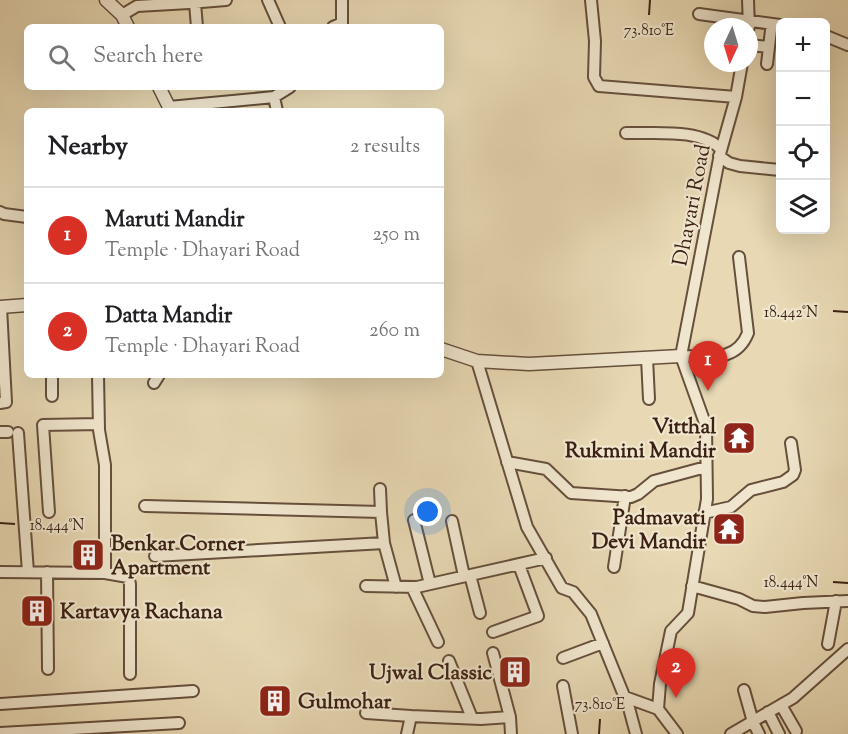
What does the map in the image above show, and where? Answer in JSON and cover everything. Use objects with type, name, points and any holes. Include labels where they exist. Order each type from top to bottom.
[{"type":"street","points":[[106,0],[122,15],[126,24]]},
{"type":"street","points":[[122,15],[140,3],[226,0]]},
{"type":"street","points":[[268,0],[279,24]]},
{"type":"street","points":[[340,24],[342,23],[342,0]]},
{"type":"street","points":[[591,0],[596,41],[594,77],[599,86],[736,97]]},
{"type":"street","points":[[748,0],[749,18]]},
{"type":"street","points":[[190,2],[196,24]]},
{"type":"street","points":[[699,14],[719,18]]},
{"type":"street","points":[[758,25],[776,27],[769,47],[767,64]]},
{"type":"street","points":[[830,38],[848,45]]},
{"type":"street","points":[[758,46],[769,47]]},
{"type":"street","name":"Dhayari Road","points":[[681,356],[720,153],[736,97],[740,72]]},
{"type":"street","points":[[160,90],[170,108]]},
{"type":"street","points":[[179,108],[274,98],[286,90]]},
{"type":"street","points":[[274,98],[276,108]]},
{"type":"street","points":[[626,133],[693,135],[714,142],[729,163],[776,170]]},
{"type":"street","points":[[0,212],[24,217]]},
{"type":"street","points":[[444,350],[477,361],[529,364],[681,356],[726,356],[744,343],[748,333],[739,257]]},
{"type":"street","points":[[0,403],[6,402],[1,307],[24,305]]},
{"type":"street","points":[[658,709],[660,684],[671,631],[688,613],[707,498],[706,426],[681,356]]},
{"type":"street","points":[[647,358],[649,399]]},
{"type":"street","points":[[477,361],[527,527],[562,588],[573,592],[591,614],[625,697],[636,734]]},
{"type":"street","points":[[52,378],[52,396]]},
{"type":"street","points":[[98,378],[99,424],[105,465],[105,573]]},
{"type":"street","points":[[49,512],[43,424],[99,424]]},
{"type":"street","points":[[9,432],[28,572]]},
{"type":"street","points":[[704,513],[730,507],[751,490],[788,480],[795,470],[791,443]]},
{"type":"street","points":[[507,462],[546,469],[571,494],[632,497],[654,481],[706,467]]},
{"type":"street","points":[[380,489],[384,543],[396,587]]},
{"type":"street","points":[[614,567],[625,496]]},
{"type":"street","points":[[145,506],[381,512]]},
{"type":"street","points":[[414,520],[430,584]]},
{"type":"street","points":[[452,521],[480,613]]},
{"type":"street","points":[[155,556],[384,543]]},
{"type":"street","points":[[366,586],[412,587],[546,558]]},
{"type":"street","points":[[493,632],[538,616],[519,565]]},
{"type":"street","points":[[0,572],[105,573],[128,577],[130,584],[130,674]]},
{"type":"street","points":[[47,572],[48,669]]},
{"type":"street","points":[[692,586],[739,599],[753,606],[848,601]]},
{"type":"street","points":[[412,587],[438,642]]},
{"type":"street","points":[[828,644],[836,601]]},
{"type":"street","points":[[563,658],[603,643]]},
{"type":"street","points":[[732,734],[808,687],[848,649]]},
{"type":"street","points":[[493,653],[510,717],[511,734]]},
{"type":"street","points":[[449,661],[471,718]]},
{"type":"street","points":[[564,686],[572,734]]},
{"type":"street","points":[[744,690],[753,722],[759,734]]},
{"type":"street","points":[[0,704],[193,691]]},
{"type":"street","points":[[625,697],[658,709],[677,734]]},
{"type":"street","points":[[781,705],[796,731]]},
{"type":"street","points":[[768,712],[779,734]]},
{"type":"street","points":[[366,713],[471,718],[510,717]]},
{"type":"street","points":[[407,734],[411,716]]},
{"type":"street","points":[[0,733],[179,723]]},
{"type":"place","name":"Maruti Mandir","points":[[708,391]]},
{"type":"place","name":"Vitthal Rukmini Mandir","points":[[739,438]]},
{"type":"place","name":"Padmavati Devi Mandir","points":[[729,529]]},
{"type":"place","name":"Benkar Corner Apartment","points":[[88,555]]},
{"type":"place","name":"Kartavya Rachana","points":[[37,611]]},
{"type":"place","name":"Ujwal Classic","points":[[515,672]]},
{"type":"place","name":"Datta Mandir","points":[[676,698]]},
{"type":"place","name":"Gulmohar","points":[[275,701]]}]
